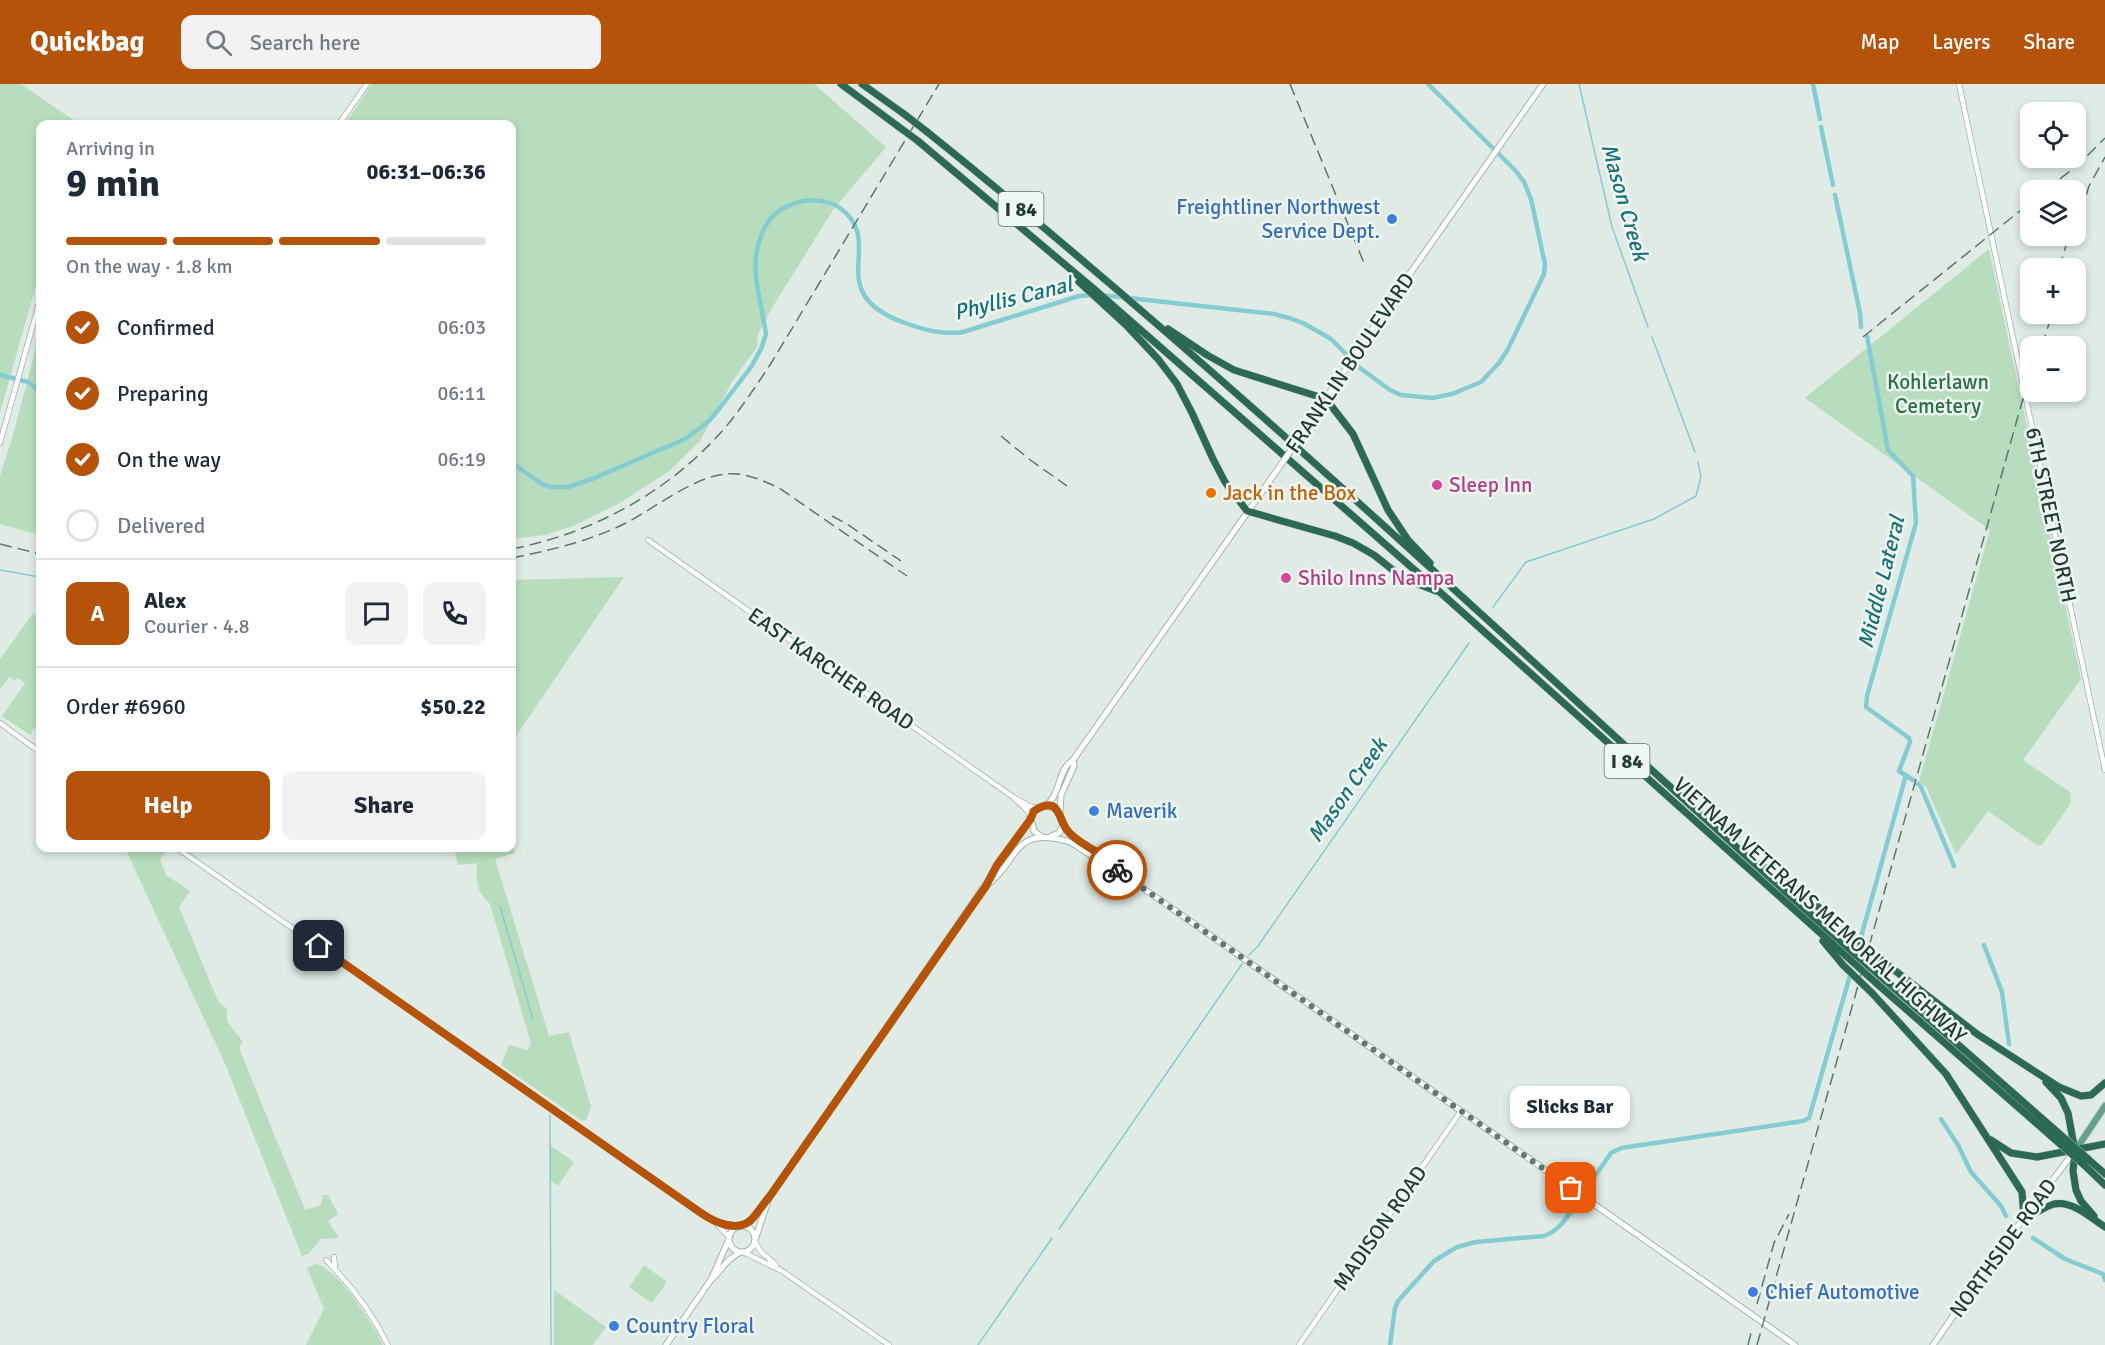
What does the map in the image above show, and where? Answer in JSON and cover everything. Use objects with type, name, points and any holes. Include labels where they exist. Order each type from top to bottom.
[{"type":"highway","name":"I 84","points":[[841,84],[918,141],[1094,289],[1105,303]]},
{"type":"highway","name":"VIETNAM VETERANS MEMORIAL HIGHWAY","points":[[862,84],[926,131],[1133,302],[1750,860],[1920,1010],[2053,1133]]},
{"type":"highway","points":[[1039,242],[1085,288],[1105,303],[1177,384],[1225,482],[1247,511],[1353,543],[1374,555],[1403,578],[1442,594]]},
{"type":"highway","points":[[1133,302],[1176,334],[1234,370],[1326,399],[1353,434],[1384,502],[1408,540],[1496,628]]},
{"type":"highway","name":"VIETNAM VETERANS MEMORIAL HIGHWAY","points":[[1105,303],[1442,594],[1845,956],[2086,1162],[2105,1174]]},
{"type":"highway","points":[[1750,860],[1776,872],[1944,1010],[2059,1087],[2081,1096],[2091,1095],[2105,1083]]},
{"type":"highway","points":[[1812,927],[1843,965],[1872,993],[1946,1074],[2022,1192],[2024,1218],[2051,1205],[2064,1203],[2071,1205],[2105,1227]]},
{"type":"highway","points":[[2028,1067],[2061,1098],[2068,1113],[2075,1151],[2073,1171],[2076,1190],[2081,1201],[2105,1227]]},
{"type":"highway","points":[[1989,1139],[2003,1149],[2020,1156],[2037,1157],[2105,1144]]},
{"type":"highway","name":"VIETNAM VETERANS MEMORIAL HIGHWAY","points":[[2086,1162],[2105,1185]]},
{"type":"main road","name":"FRANKLIN BOULEVARD","points":[[1045,806],[1052,800],[1068,764],[1273,476],[1543,84]]},
{"type":"main road","name":"FRANKLIN BOULEVARD","points":[[1060,814],[1061,795],[1074,766],[1073,760]]},
{"type":"main road","points":[[666,1345],[710,1281],[732,1230],[752,1220],[770,1196],[986,886],[997,865],[1030,818],[1038,808],[1045,806],[1052,807],[1060,814],[1069,833],[1098,853],[1101,858],[1795,1345]]},
{"type":"main road","points":[[1030,818],[1034,831],[1045,837],[1071,843],[1101,858]]},
{"type":"main road","points":[[986,886],[1022,844],[1034,838],[1060,832],[1063,824]]},
{"type":"main road","points":[[2075,1151],[2105,1106]]},
{"type":"main road","name":"NORTHSIDE ROAD","points":[[1933,1345],[2075,1151]]},
{"type":"main road","points":[[710,1281],[731,1257],[750,1248],[755,1241],[770,1196]]},
{"type":"main road","points":[[739,1226],[751,1229],[755,1241]]},
{"type":"main road","points":[[729,1237],[734,1249],[742,1252]]},
{"type":"street","points":[[342,120],[367,84]]},
{"type":"street","name":"6TH STREET NORTH","points":[[1959,84],[2105,770]]},
{"type":"street","points":[[0,443],[36,314]]},
{"type":"street","name":"EAST KARCHER ROAD","points":[[648,540],[1013,797]]},
{"type":"street","points":[[0,723],[36,749]]},
{"type":"street","points":[[1013,797],[1038,808]]},
{"type":"street","points":[[1013,797],[1027,810],[1030,818]]},
{"type":"street","points":[[183,852],[714,1221],[729,1237]]},
{"type":"street","name":"MADISON ROAD","points":[[1299,1345],[1461,1111]]},
{"type":"street","points":[[714,1221],[739,1226]]},
{"type":"street","points":[[755,1241],[760,1252],[782,1271],[889,1345]]},
{"type":"street","points":[[742,1252],[782,1271]]},
{"type":"street","points":[[334,1257],[335,1268]]},
{"type":"street","points":[[326,1260],[335,1268],[371,1316],[388,1345]]},
{"type":"green space","points":[[0,84],[21,84],[73,120],[36,120],[36,285],[0,413]]},
{"type":"green space","points":[[372,84],[814,84],[886,147],[833,210],[775,303],[758,334],[757,347],[732,382],[700,441],[669,471],[620,503],[573,526],[545,535],[516,539],[516,120],[348,120]]},
{"type":"green space","name":"Kohlerlawn Cemetery","points":[[1989,249],[2081,679],[2023,760],[2070,792],[2071,803],[2042,845],[2037,845],[1988,811],[1956,854],[1926,787],[1919,782],[1990,530],[1805,398]]},
{"type":"green space","points":[[36,347],[36,534],[0,524],[0,476]]},
{"type":"green space","points":[[624,577],[516,736],[516,580]]},
{"type":"green space","points":[[33,613],[36,615],[36,725],[30,735],[2,716],[25,683],[17,678],[15,681],[9,677],[0,689],[0,659]]},
{"type":"green space","points":[[127,852],[165,852],[160,859],[166,875],[190,891],[179,907],[218,1001],[227,1009],[227,1021],[243,1042],[239,1048],[305,1210],[321,1205],[323,1195],[328,1195],[338,1214],[328,1221],[339,1238],[321,1239],[308,1254],[302,1256],[226,1066]]},
{"type":"green space","points":[[455,852],[515,852],[495,859],[549,1036],[569,1032],[591,1107],[586,1120],[582,1121],[501,1065],[509,1045],[527,1050],[531,1043],[490,904],[478,885],[477,863],[458,865]]},
{"type":"green space","points":[[550,1145],[574,1162],[558,1186],[550,1180]]},
{"type":"green space","points":[[315,1264],[333,1274],[354,1298],[383,1345],[306,1345],[324,1309],[307,1268]]},
{"type":"green space","points":[[644,1265],[667,1282],[652,1303],[629,1287]]},
{"type":"green space","points":[[554,1290],[606,1327],[593,1345],[554,1345]]},
{"type":"waterway","name":"Phyllis Canal","points":[[1101,295],[1274,314],[1289,318],[1331,339],[1360,368],[1390,390],[1401,395],[1433,398],[1452,394],[1481,382],[1499,363],[1508,349],[1544,274],[1545,264],[1531,199],[1524,182],[1515,170],[1428,84]]},
{"type":"waterway","name":"Mason Creek","points":[[1579,84],[1612,227],[1648,327]]},
{"type":"waterway","name":"Middle Lateral","points":[[1813,84],[1820,119]]},
{"type":"waterway","name":"Middle Lateral","points":[[1821,127],[1833,185]]},
{"type":"waterway","name":"Middle Lateral","points":[[1835,195],[1861,327]]},
{"type":"waterway","name":"Phyllis Canal","points":[[516,466],[542,484],[551,487],[568,487],[685,439],[709,421],[751,367],[766,334],[756,269],[758,244],[763,231],[776,213],[801,201],[813,200],[830,203],[840,208],[853,222],[858,236],[859,282],[865,297],[879,311],[912,326],[941,332],[963,332],[1079,296],[1093,295]]},
{"type":"waterway","name":"Middle Lateral","points":[[1867,336],[1888,450],[1913,476],[1916,523],[1867,696],[1866,707],[1909,738],[1910,742],[1899,771],[1913,780]]},
{"type":"waterway","name":"Mason Creek","points":[[1652,337],[1695,452]]},
{"type":"waterway","name":"Phyllis Canal","points":[[0,375],[28,382],[36,388]]},
{"type":"waterway","name":"Mason Creek","points":[[1493,607],[1526,562],[1654,519],[1696,496],[1701,477],[1698,462]]},
{"type":"waterway","points":[[0,570],[36,576]]},
{"type":"waterway","name":"Mason Creek","points":[[1249,955],[1258,946],[1469,643]]},
{"type":"waterway","points":[[1856,955],[1906,775]]},
{"type":"waterway","name":"Middle Lateral","points":[[1918,784],[1954,866]]},
{"type":"waterway","points":[[500,906],[533,1019]]},
{"type":"waterway","name":"Middle Lateral","points":[[1984,945],[2002,992],[2009,1044]]},
{"type":"waterway","name":"Mason Creek","points":[[1059,1229],[1242,964]]},
{"type":"waterway","points":[[1584,1192],[1611,1153],[1621,1148],[1803,1121],[1809,1118],[1851,972]]},
{"type":"waterway","points":[[550,1115],[551,1345]]},
{"type":"waterway","name":"Middle Lateral","points":[[1941,1119],[1958,1145],[1971,1172],[2001,1206],[2006,1216]]},
{"type":"waterway","points":[[1390,1345],[1398,1301],[1434,1261],[1457,1247],[1476,1242],[1544,1236],[1560,1225],[1579,1199]]},
{"type":"waterway","name":"Mason Creek","points":[[978,1345],[1052,1238]]},
{"type":"waterway","name":"Middle Lateral","points":[[2033,1238],[2065,1259],[2103,1274],[2105,1280]]},
{"type":"railway","points":[[516,548],[575,531],[634,503],[662,485],[711,443],[733,418],[770,365],[939,84]]},
{"type":"railway","points":[[1290,84],[1364,263]]},
{"type":"railway","points":[[2059,180],[2105,138]]},
{"type":"railway","points":[[2086,196],[2105,157]]},
{"type":"railway","points":[[1863,337],[2020,211]]},
{"type":"railway","points":[[2062,258],[2066,246]]},
{"type":"railway","points":[[2045,336],[2049,324]]},
{"type":"railway","points":[[1757,1345],[2022,402]]},
{"type":"railway","points":[[1001,436],[1067,486]]},
{"type":"railway","points":[[516,557],[598,535],[626,523],[674,494],[701,481],[713,476],[739,474],[779,488],[907,576]]},
{"type":"railway","points":[[832,516],[901,561]]},
{"type":"railway","points":[[0,544],[36,553]]},
{"type":"railway","points":[[1757,1304],[1774,1243],[1789,1214]]},
{"type":"railway","points":[[1748,1345],[1751,1333]]},
{"type":"way so far","points":[[1117,870],[1571,1188]]},
{"type":"place","name":"Freightliner Northwest Service Dept.","points":[[1392,219]]},
{"type":"place","name":"Sleep Inn","points":[[1437,485]]},
{"type":"place","name":"Jack in the Box","points":[[1211,493]]},
{"type":"place","name":"Shilo Inns Nampa","points":[[1286,578]]},
{"type":"place","name":"Maverik","points":[[1094,811]]},
{"type":"place","name":"Slicks Bar","points":[[1571,1188]]},
{"type":"place","name":"Chief Automotive","points":[[1753,1292]]},
{"type":"place","name":"Country Floral","points":[[614,1326]]},
{"type":"route","points":[[319,946],[701,1213],[714,1221],[738,1226],[752,1220],[770,1196],[986,886],[997,865],[1034,811],[1043,806],[1055,808],[1069,833],[1098,853],[1117,870]]}]
